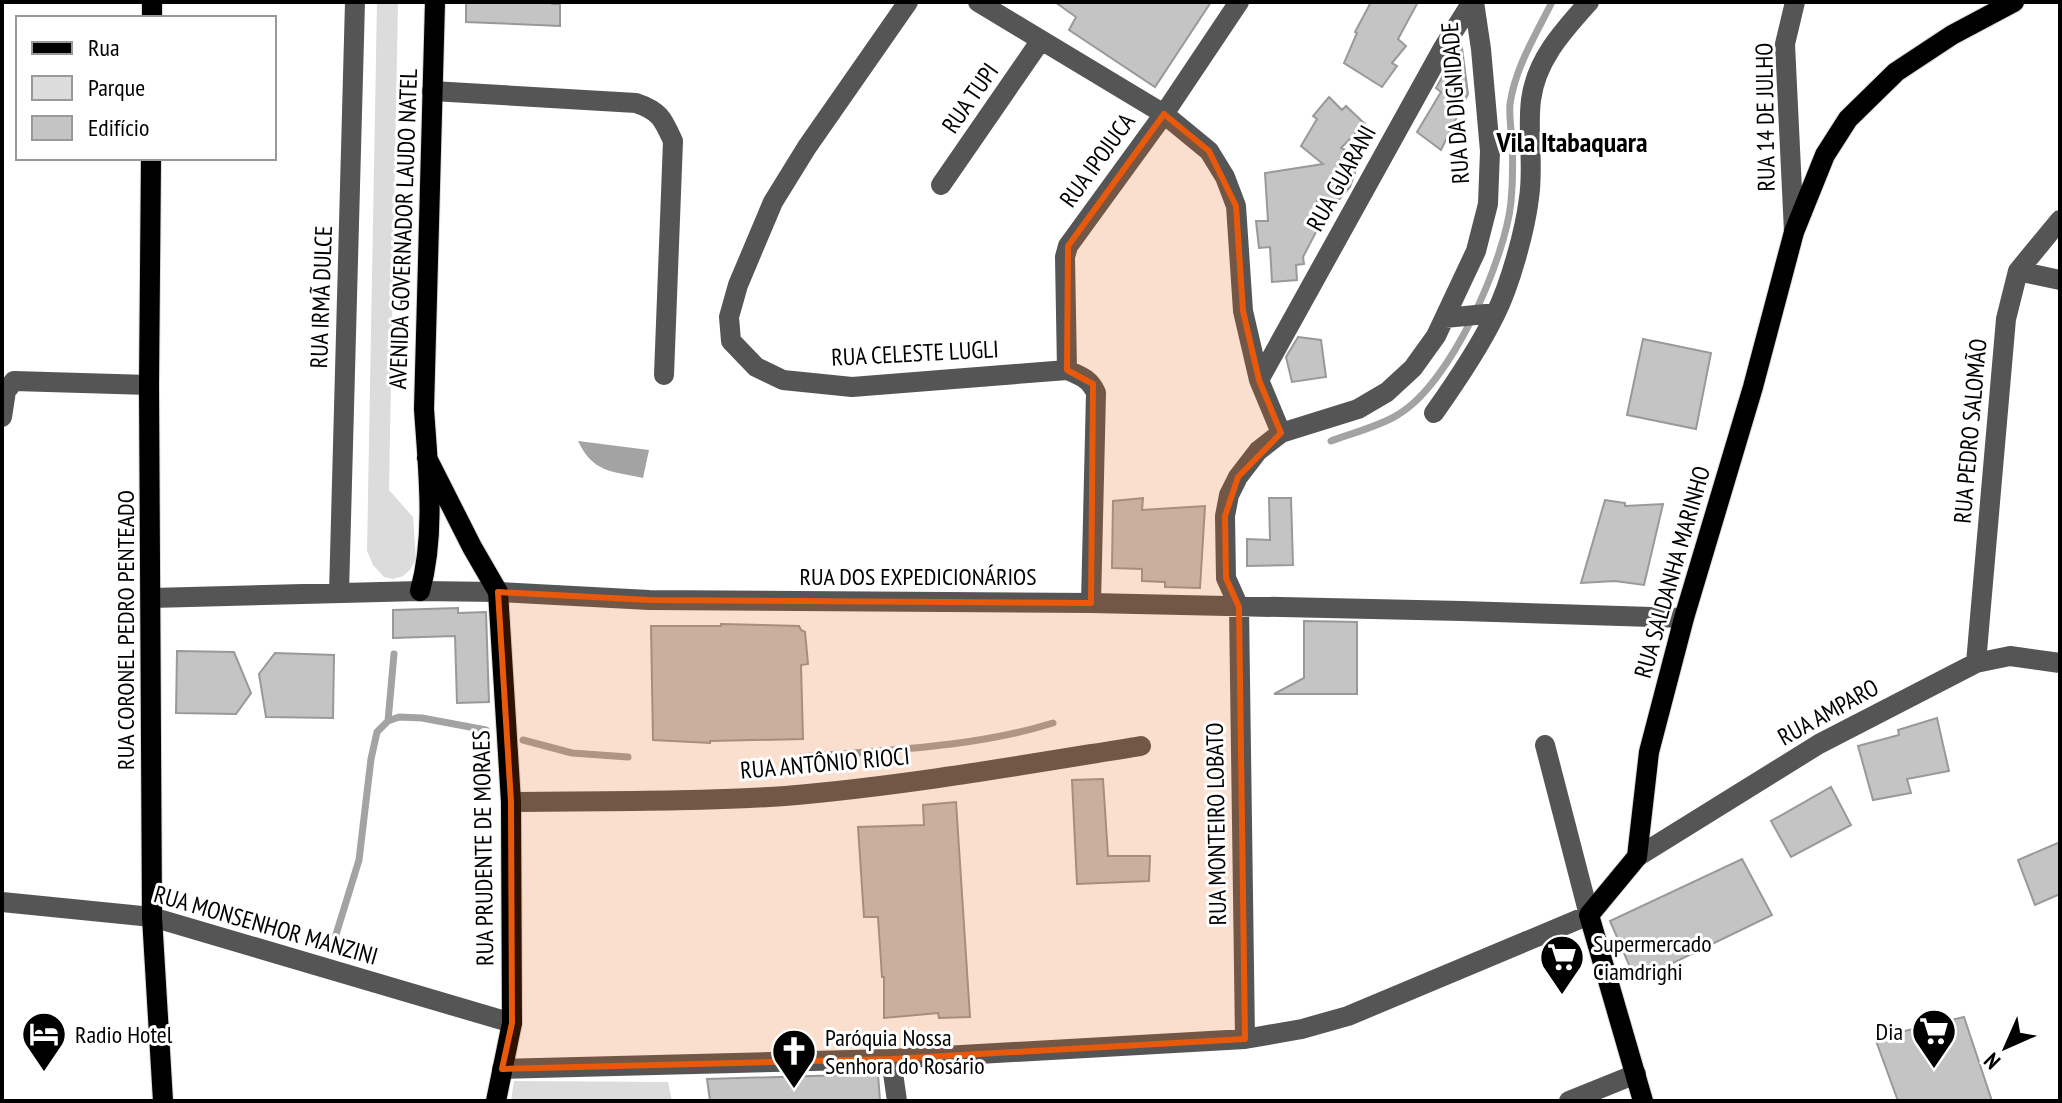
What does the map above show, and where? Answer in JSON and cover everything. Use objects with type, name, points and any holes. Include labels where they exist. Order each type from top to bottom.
[{"type":"main road","name":"AVENIDA GOVERNADOR LAUDO NATEL","points":[[420,591],[427,567],[429,540],[424,409],[435,2]]},
{"type":"main road","name":"RUA SALDANHA MARINHO","points":[[1637,857],[1649,752],[1684,618],[1753,387],[1794,232],[1825,155],[1848,119],[1896,72],[1952,35],[2014,2]]},
{"type":"main road","name":"RUA CORONEL PEDRO PENTEADO","points":[[151,160],[152,917],[163,1101]]},
{"type":"main road","name":"AVENIDA GOVERNADOR LAUDO NATEL","points":[[427,458],[498,592]]},
{"type":"main road","name":"RUA PRUDENTE DE MORAES","points":[[496,1101],[512,1023],[511,802],[498,592]]},
{"type":"main road","points":[[1637,857],[1589,915],[1643,1101]]},
{"type":"street","name":"RUA IRMÃ DULCE","points":[[339,593],[355,2]]},
{"type":"street","name":"RUA CELESTE LUGLI","points":[[908,2],[807,147],[773,202],[738,285],[729,317],[731,341],[756,367],[783,380],[852,387],[1067,370]]},
{"type":"street","points":[[978,2],[1164,114],[1209,151],[1225,177],[1236,206],[1243,311],[1259,380],[1281,433]]},
{"type":"street","name":"RUA IPOJUCA","points":[[1067,370],[1065,257],[1068,246],[1164,114],[1239,2]]},
{"type":"street","name":"RUA DA DIGNIDADE","points":[[1281,433],[1358,409],[1387,392],[1413,368],[1450,318],[1476,251],[1488,204],[1490,151],[1481,49],[1473,2]]},
{"type":"street","name":"RUA GUARANI","points":[[1259,380],[1443,48],[1473,2]]},
{"type":"street","points":[[1434,413],[1459,378],[1493,314],[1517,254],[1530,197],[1531,101],[1537,72],[1557,38],[1589,2]]},
{"type":"street","name":"RUA 14 DE JULHO","points":[[1794,232],[1785,44],[1795,2]]},
{"type":"street","name":"RUA TUPI","points":[[941,185],[1041,40]]},
{"type":"street","points":[[432,91],[636,103],[651,108],[662,117],[673,141],[664,375]]},
{"type":"street","name":"RUA PEDRO SALOMÃO","points":[[1976,663],[2006,319],[2018,271],[2060,220]]},
{"type":"street","points":[[2018,271],[2060,280]]},
{"type":"street","points":[[1450,318],[1493,314]]},
{"type":"street","points":[[1067,370],[1086,378],[1093,384],[1096,393],[1091,603]]},
{"type":"street","points":[[2,417],[6,391],[14,381],[149,385]]},
{"type":"street","name":"RUA MONTEIRO LOBATO","points":[[1245,1039],[1239,607],[1226,578],[1225,516],[1229,495],[1238,477],[1258,451],[1281,433]]},
{"type":"street","name":"RUA DOS EXPEDICIONÁRIOS","points":[[152,598],[498,592],[649,600],[1091,603],[1684,618]]},
{"type":"street","name":"RUA AMPARO","points":[[1637,857],[1819,744],[1976,663],[2010,656],[2060,663]]},
{"type":"street","points":[[502,1069],[891,1059],[1245,1039],[1302,1029],[1348,1016],[1589,915],[1545,745]]},
{"type":"street","name":"RUA ANTÔNIO RIOCI","points":[[511,802],[785,796],[945,777],[1141,746]]},
{"type":"street","name":"RUA MONSENHOR MANZINI","points":[[2,902],[152,917],[512,1023]]},
{"type":"street","points":[[891,1059],[897,1101]]},
{"type":"street","points":[[1569,1101],[1636,1074]]},
{"type":"highlighted area","points":[[1164,114],[1209,151],[1236,206],[1243,311],[1259,380],[1281,433],[1238,477],[1225,516],[1226,578],[1239,607],[1245,1039],[891,1059],[502,1069],[512,1023],[511,802],[498,592],[649,600],[1091,603],[1093,384],[1067,370],[1068,246]]},
{"type":"green space","points":[[377,2],[398,2],[389,490],[413,517],[416,559],[410,570],[393,579],[384,577],[373,565],[367,551]]},
{"type":"green space","points":[[514,1081],[668,1082],[672,1101],[511,1101]]},
{"type":"shaded area","points":[[578,441],[649,450],[643,478],[604,469],[590,459]]},
{"type":"building","points":[[466,2],[560,4],[560,26],[466,22]]},
{"type":"building","points":[[1055,2],[1211,2],[1155,87],[1069,30],[1076,17]]},
{"type":"building","points":[[1371,2],[1418,2],[1398,39],[1406,46],[1392,63],[1397,66],[1382,87],[1344,63],[1355,32]]},
{"type":"building","points":[[1459,47],[1462,48],[1468,94],[1441,150],[1417,132],[1441,92],[1436,88]]},
{"type":"building","points":[[1329,97],[1342,110],[1346,106],[1365,124],[1341,148],[1360,157],[1350,187],[1332,208],[1317,200],[1316,232],[1303,257],[1304,264],[1296,265],[1297,280],[1272,282],[1270,247],[1259,248],[1256,221],[1268,221],[1265,173],[1323,164],[1301,146],[1317,119],[1313,116]]},
{"type":"building","points":[[1298,337],[1321,340],[1326,377],[1292,382],[1286,357]]},
{"type":"building","points":[[1643,339],[1711,353],[1696,429],[1627,415]]},
{"type":"building","points":[[1143,498],[1142,510],[1205,506],[1200,588],[1165,587],[1165,582],[1142,581],[1142,569],[1112,568],[1113,501]]},
{"type":"building","points":[[1269,498],[1291,498],[1293,565],[1247,566],[1247,539],[1270,540]]},
{"type":"building","points":[[1605,500],[1625,503],[1625,506],[1663,504],[1644,585],[1615,581],[1581,583]]},
{"type":"building","points":[[458,608],[458,613],[486,612],[489,702],[457,703],[455,636],[393,638],[393,610]]},
{"type":"building","points":[[1304,621],[1357,622],[1357,694],[1274,694],[1304,678]]},
{"type":"building","points":[[651,626],[799,626],[805,632],[808,664],[801,665],[803,739],[710,743],[653,740]]},
{"type":"building","points":[[177,651],[234,652],[251,693],[236,714],[176,713]]},
{"type":"building","points":[[275,653],[334,655],[333,718],[266,717],[259,674]]},
{"type":"building","points":[[1937,718],[1949,771],[1907,779],[1911,793],[1873,800],[1858,746],[1899,735],[1898,730]]},
{"type":"building","points":[[1103,779],[1108,856],[1150,856],[1149,881],[1077,884],[1072,780]]},
{"type":"building","points":[[1831,787],[1851,825],[1791,857],[1771,821]]},
{"type":"building","points":[[956,802],[970,1017],[939,1018],[938,1013],[884,1018],[884,977],[878,917],[864,917],[858,827],[924,825],[923,805]]},
{"type":"building","points":[[2060,842],[2060,894],[2035,905],[2018,860]]},
{"type":"building","points":[[1742,859],[1772,915],[1636,981],[1610,921]]},
{"type":"building","name":"Dia","points":[[1964,1017],[1992,1101],[1898,1101],[1875,1038]]},
{"type":"building","name":"Paróquia Nossa Senhora do Rosário","points":[[878,1074],[880,1101],[710,1101],[707,1079]]},
{"type":"waterway","points":[[1331,441],[1392,418],[1418,398],[1438,376],[1472,318],[1487,286],[1507,226],[1513,163],[1510,108],[1516,77],[1552,2]]},
{"type":"waterway","points":[[388,721],[394,654]]},
{"type":"waterway","points":[[334,941],[359,860],[377,732],[388,721],[399,717],[422,718],[486,730]]},
{"type":"waterway","points":[[801,757],[960,743],[1053,723]]},
{"type":"waterway","points":[[523,740],[572,753],[628,757]]},
{"type":"place","name":"Supermercado Ciamdrighi","points":[[1562,996]]},
{"type":"place","name":"Dia","points":[[1934,1070]]},
{"type":"place","name":"Radio Hotel","points":[[44,1073]]},
{"type":"place","name":"Paróquia Nossa Senhora do Rosário","points":[[794,1090]]},
{"type":"district","name":"Vila Itabaquara","points":[[1572,141]]}]
